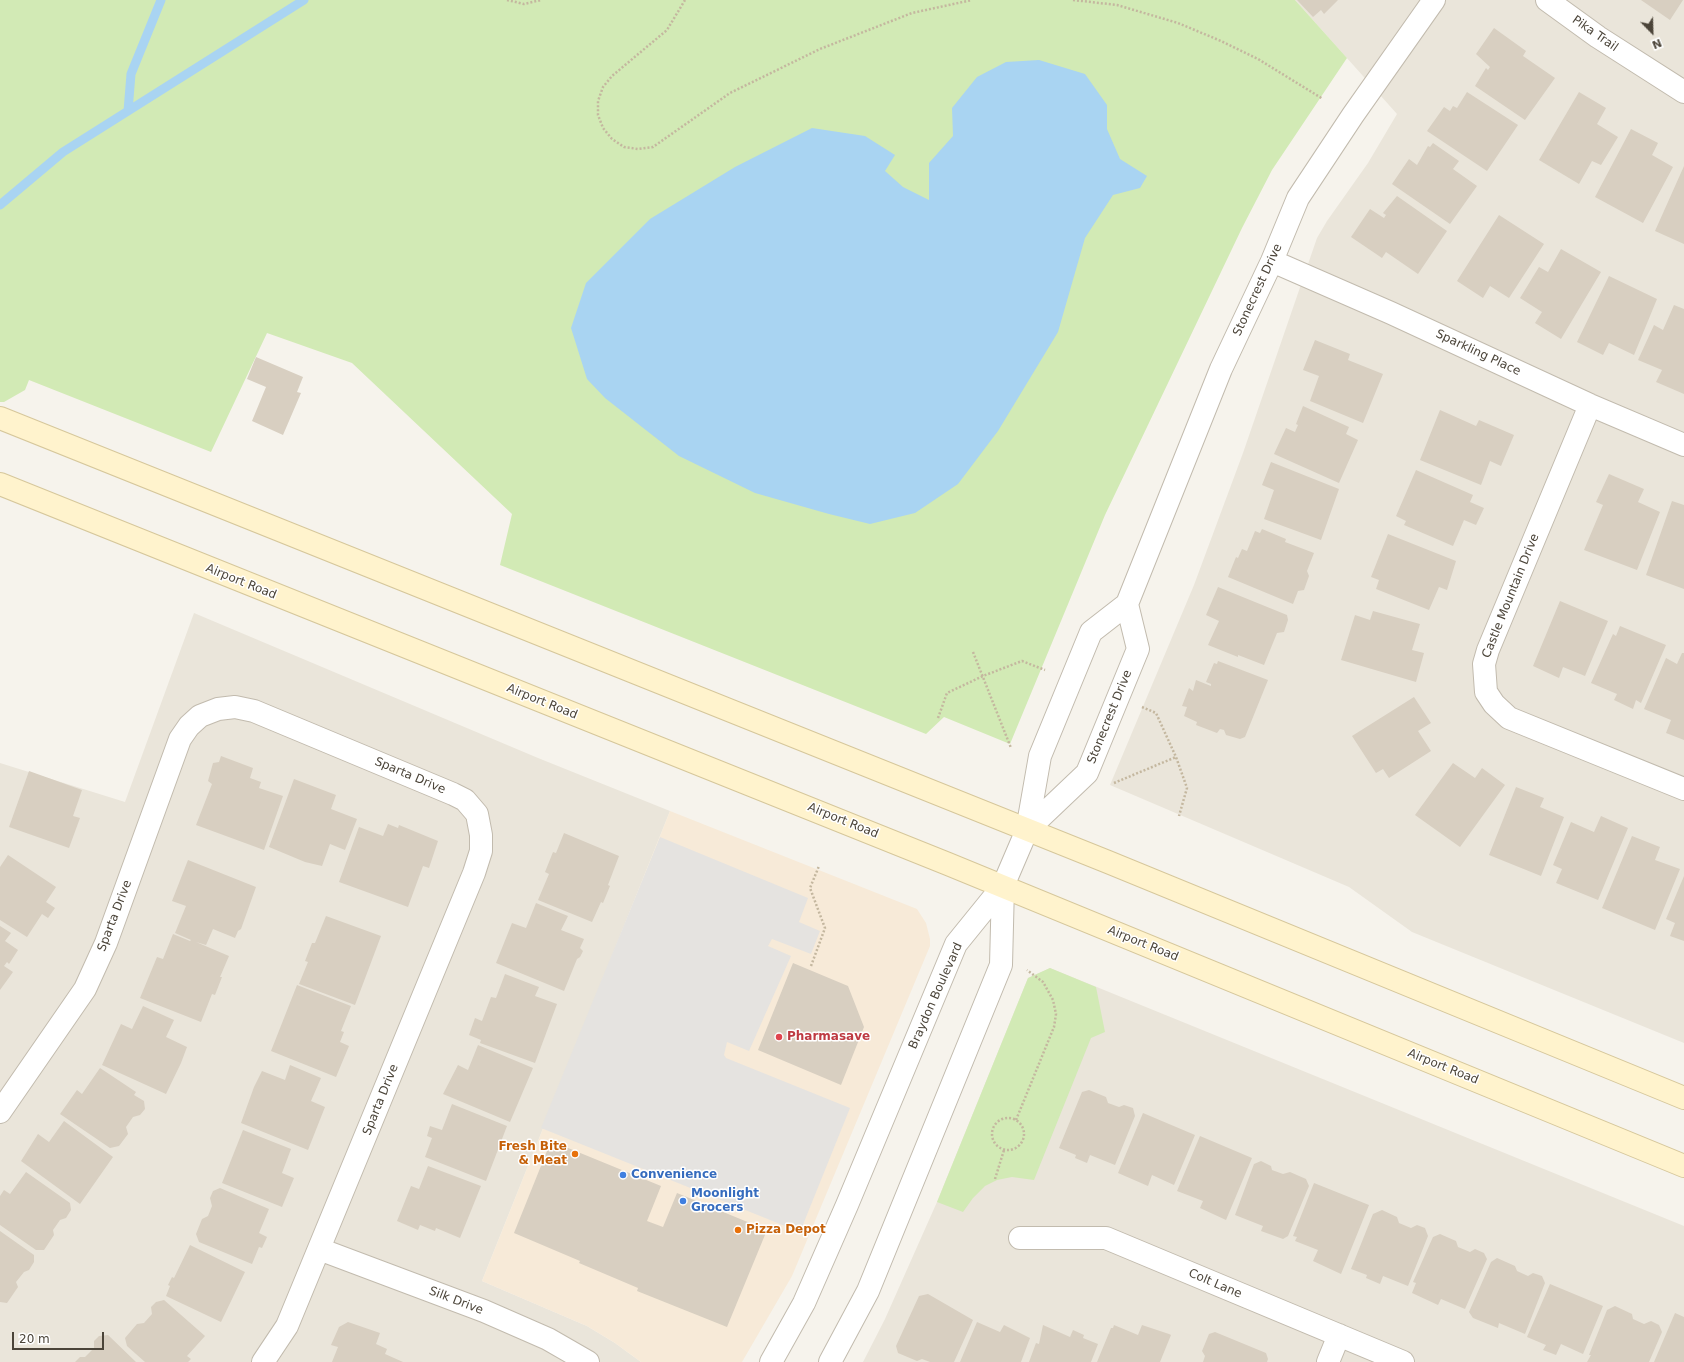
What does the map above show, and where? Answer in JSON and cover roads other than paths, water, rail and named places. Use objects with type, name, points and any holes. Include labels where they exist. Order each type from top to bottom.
[{"type":"main road","points":[[0,418],[1027,830],[1684,1098]]},
{"type":"main road","name":"Airport Road","points":[[0,484],[1003,886],[1684,1166]]},
{"type":"street","name":"Stonecrest Drive","points":[[1003,886],[1027,830],[1040,756],[1091,632],[1128,604],[1221,369],[1272,261],[1298,198],[1353,115],[1434,0]]},
{"type":"street","name":"Pika Trail","points":[[1547,0],[1598,37],[1684,92]]},
{"type":"street","name":"Sparkling Place","points":[[1272,261],[1391,313],[1590,405],[1684,445]]},
{"type":"street","name":"Castle Mountain Drive","points":[[1590,405],[1488,650],[1484,664],[1486,692],[1494,704],[1509,718],[1684,790]]},
{"type":"street","name":"Stonecrest Drive","points":[[1027,830],[1087,773],[1138,648],[1128,604]]},
{"type":"street","name":"Sparta Drive","points":[[0,1112],[85,989],[106,943],[180,739],[189,726],[200,716],[218,709],[235,707],[254,711],[465,800],[476,814],[481,835],[481,851],[474,873],[287,1326],[263,1362]]},
{"type":"street","name":"Braydon Boulevard","points":[[772,1362],[804,1303],[847,1205],[956,944],[1003,886]]},
{"type":"street","points":[[830,1362],[846,1335],[874,1276],[1001,965],[1003,886]]},
{"type":"street","name":"Colt Lane","points":[[1020,1238],[1106,1238],[1403,1362]]},
{"type":"street","name":"Silk Drive","points":[[320,1249],[491,1314],[548,1339],[588,1362]]},
{"type":"street","points":[[1328,1362],[1339,1335]]},
{"type":"water","points":[[1039,60],[1085,74],[1107,105],[1107,129],[1120,159],[1147,176],[1140,188],[1113,195],[1085,238],[1058,332],[998,431],[958,484],[915,513],[870,524],[829,514],[755,493],[679,456],[605,398],[587,379],[571,328],[586,283],[650,219],[735,167],[812,128],[865,136],[895,155],[885,171],[903,187],[929,200],[929,163],[953,136],[952,108],[977,77],[1006,62]]},
{"type":"waterway","points":[[128,111],[131,74],[161,0]]},
{"type":"waterway","points":[[0,205],[63,152],[304,0]]},
{"type":"place","name":"Pharmasave","points":[[779,1037]]},
{"type":"place","name":"Fresh Bite & Meat","points":[[575,1154]]},
{"type":"place","name":"Convenience","points":[[623,1175]]},
{"type":"place","name":"Moonlight Grocers","points":[[683,1201]]},
{"type":"place","name":"Pizza Depot","points":[[738,1230]]}]
